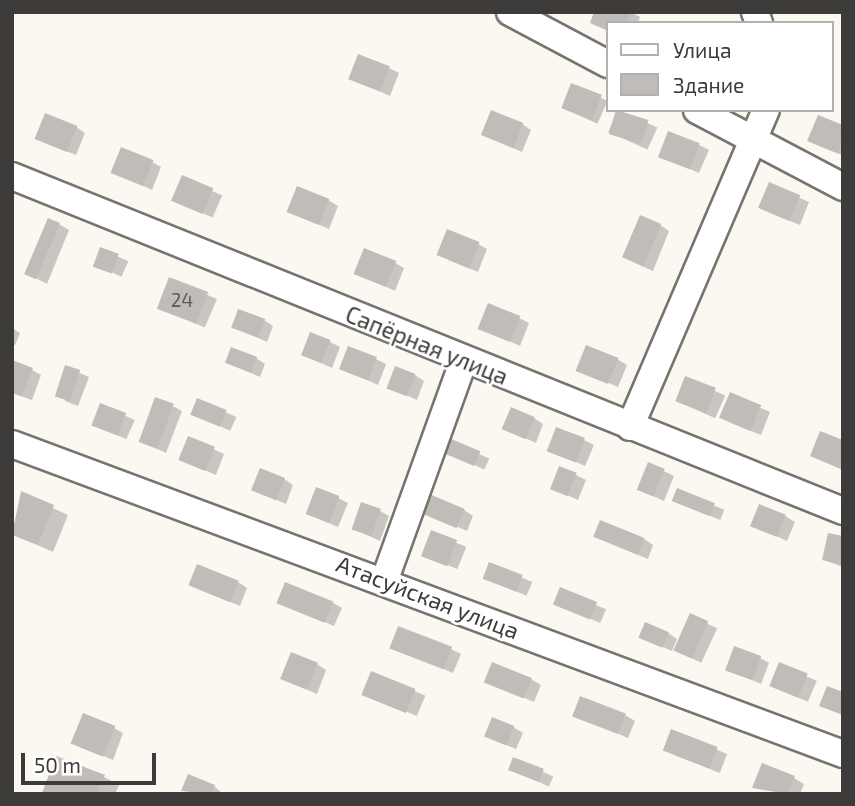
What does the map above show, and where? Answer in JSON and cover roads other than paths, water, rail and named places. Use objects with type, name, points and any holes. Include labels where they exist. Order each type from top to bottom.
[{"type":"street","points":[[510,12],[606,63]]},
{"type":"street","points":[[701,112],[843,187]]},
{"type":"street","points":[[630,427],[765,112]]},
{"type":"street","name":"Сапёрная улица","points":[[12,176],[843,511]]},
{"type":"street","points":[[385,579],[464,360]]},
{"type":"street","name":"Атасуйская улица","points":[[12,444],[385,579],[843,754]]}]
